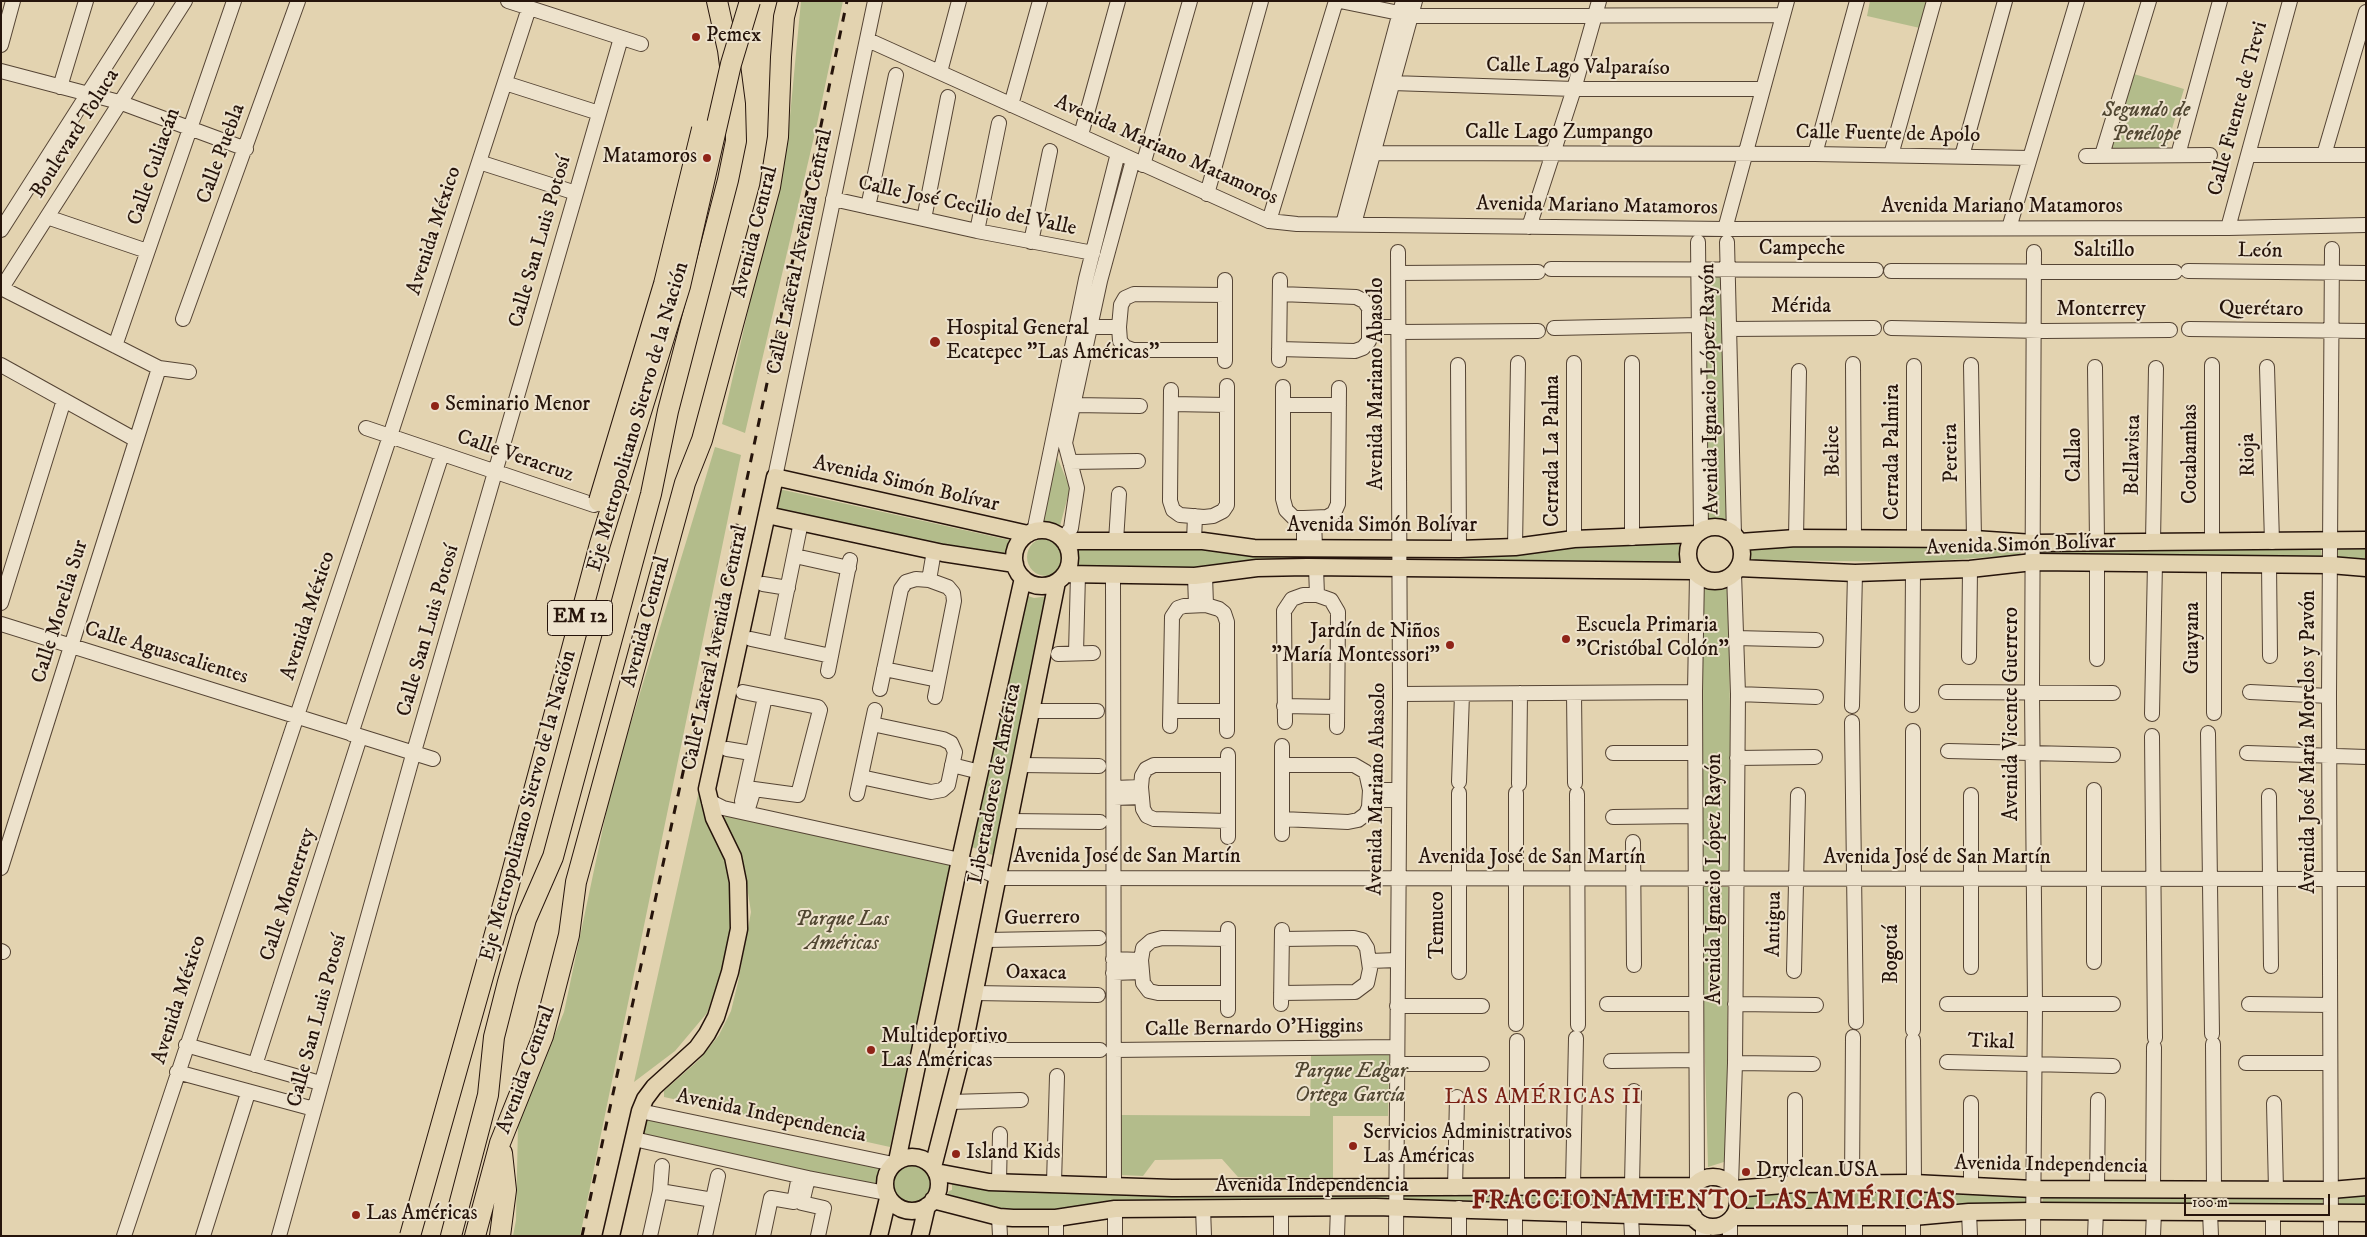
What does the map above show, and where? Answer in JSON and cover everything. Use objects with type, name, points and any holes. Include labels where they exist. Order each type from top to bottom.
[{"type":"highway","name":"Avenida Central","points":[[451,1236],[488,1095],[494,1037],[508,982],[526,919],[553,857],[651,494],[668,411],[728,180],[736,141],[735,104],[728,50],[717,1]]},
{"type":"highway","name":"Eje Metropolitano Siervo de la Nación","points":[[396,1236],[497,881],[588,540],[664,284],[736,1]]},
{"type":"highway","name":"Eje Metropolitano Siervo de la Nación","points":[[410,1236],[509,884],[600,544],[680,286],[731,64],[750,1]]},
{"type":"highway","name":"Avenida Central","points":[[475,1236],[500,1143],[543,1036],[569,935],[576,882],[685,483],[702,440],[770,187],[778,137],[780,56],[784,17],[788,1]]},
{"type":"highway","points":[[500,1143],[506,1190],[500,1236]]},
{"type":"main road","name":"Calle Lateral Avenida Central","points":[[611,1236],[640,1111],[654,1087],[683,1062],[707,1034],[716,1017],[730,972],[739,929],[738,882],[733,857],[714,818],[708,789],[711,767],[775,477]]},
{"type":"main road","name":"Avenida Simón Bolívar","points":[[775,477],[1031,533]]},
{"type":"main road","points":[[767,515],[939,552],[1015,564]]},
{"type":"main road","points":[[1708,528],[1722,528],[1737,538],[1742,551],[1736,571],[1728,578],[1712,581],[1695,572],[1690,564],[1689,548],[1699,532],[1708,528]]},
{"type":"main road","points":[[1050,532],[1065,542],[1070,559],[1067,577],[1039,586],[1023,578],[1015,564],[1016,550],[1020,542],[1031,533],[1050,532]]},
{"type":"main road","name":"Avenida Simón Bolívar","points":[[1065,542],[1198,541],[1254,548],[1459,549],[1515,547],[1574,539],[1632,538],[1699,532]]},
{"type":"main road","name":"Avenida Simón Bolívar","points":[[1737,538],[1974,539],[2033,543],[2330,542],[2366,540]]},
{"type":"main road","name":"Avenida Simón Bolívar","points":[[1736,571],[1913,572],[1970,569],[2033,562],[2330,564],[2366,568]]},
{"type":"main road","name":"Avenida Simón Bolívar","points":[[1067,577],[1200,575],[1257,568],[1311,567],[1695,572]]},
{"type":"main road","name":"Libertadores de América","points":[[935,1170],[963,1050],[1032,711],[1067,577]]},
{"type":"main road","name":"Libertadores de América","points":[[895,1162],[1023,578]]},
{"type":"main road","points":[[880,1236],[887,1195],[885,1177],[895,1162],[916,1157],[923,1159],[935,1170],[939,1182],[930,1203],[920,1236]]},
{"type":"main road","name":"Avenida Independencia","points":[[935,1170],[999,1182],[1054,1182],[1172,1188],[1455,1188],[1696,1184]]},
{"type":"main road","points":[[1718,1178],[1733,1186],[1738,1203],[1731,1224],[1712,1227],[1700,1226],[1689,1201],[1696,1184],[1704,1179],[1718,1178]]},
{"type":"main road","name":"Avenida Independencia","points":[[1733,1186],[1914,1183],[2097,1190],[2330,1190],[2366,1187]]},
{"type":"main road","points":[[887,1195],[903,1209],[915,1210],[930,1203]]},
{"type":"main road","name":"Avenida Independencia","points":[[930,1203],[999,1218],[1056,1218],[1115,1210],[1396,1207],[1631,1216],[1700,1226]]},
{"type":"main road","name":"Avenida Independencia","points":[[1731,1224],[1855,1216],[1913,1217],[1969,1212],[2366,1213]]},
{"type":"street","points":[[1,45],[13,1]]},
{"type":"street","points":[[60,87],[86,1]]},
{"type":"street","name":"Boulevard Toluca","points":[[1,230],[147,1]]},
{"type":"street","name":"Boulevard Toluca","points":[[2,288],[185,1]]},
{"type":"street","name":"Calle Culiacán","points":[[115,346],[234,1]]},
{"type":"street","name":"Calle Puebla","points":[[183,319],[298,1]]},
{"type":"street","points":[[508,1],[641,44]]},
{"type":"street","name":"Calle Lateral Avenida Central","points":[[775,477],[876,1]]},
{"type":"street","points":[[940,72],[960,1]]},
{"type":"street","points":[[1011,106],[1040,1]]},
{"type":"street","points":[[1081,135],[1118,1]]},
{"type":"street","points":[[1065,542],[1071,528],[1077,488],[1065,443],[1092,323],[1138,162],[1190,1]]},
{"type":"street","points":[[1207,194],[1261,1]]},
{"type":"street","points":[[1269,221],[1336,1]]},
{"type":"street","points":[[1340,1],[1405,10],[1595,16],[1783,15]]},
{"type":"street","points":[[1348,224],[1405,10],[1416,1]]},
{"type":"street","points":[[1529,227],[1574,89],[1599,1]]},
{"type":"street","name":"Avenida Ignacio López Rayón","points":[[1737,538],[1726,235],[1745,154],[1787,1]]},
{"type":"street","points":[[1815,154],[1857,1]]},
{"type":"street","points":[[1891,155],[1934,1]]},
{"type":"street","points":[[1962,156],[2005,1]]},
{"type":"street","points":[[2009,228],[2077,1]]},
{"type":"street","points":[[2102,156],[2149,1]]},
{"type":"street","points":[[2178,155],[2220,1]]},
{"type":"street","name":"Calle Fuente de Trevi","points":[[2228,228],[2290,1]]},
{"type":"street","name":"Avenida México","points":[[124,1236],[390,436],[528,8]]},
{"type":"street","points":[[1348,224],[1373,153],[1392,83],[1405,10]]},
{"type":"street","points":[[2324,155],[2366,12]]},
{"type":"street","name":"Calle San Luis Potosí","points":[[279,1236],[320,1083],[413,755],[621,38]]},
{"type":"street","name":"Avenida Mariano Matamoros","points":[[868,40],[1269,221],[1529,227],[1726,235],[2009,228],[2228,228],[2366,225]]},
{"type":"street","points":[[1,71],[119,102],[246,149]]},
{"type":"street","points":[[868,207],[896,75]]},
{"type":"street","points":[[505,83],[599,113]]},
{"type":"street","name":"Calle Lago Valparaíso","points":[[1392,83],[1574,89],[1762,89]]},
{"type":"street","points":[[924,219],[948,98]]},
{"type":"street","points":[[977,231],[1000,123]]},
{"type":"street","points":[[1032,242],[1050,151]]},
{"type":"street","points":[[1031,533],[1093,253],[1118,153]]},
{"type":"street","name":"Calle Lago Zumpango","points":[[1373,153],[1745,154]]},
{"type":"street","name":"Calle Fuente de Apolo","points":[[1745,154],[2030,158]]},
{"type":"street","points":[[2086,156],[2210,154]]},
{"type":"street","points":[[2248,155],[2366,155]]},
{"type":"street","points":[[479,162],[576,193]]},
{"type":"street","name":"Calle José Cecilio del Valle","points":[[833,200],[977,231],[1093,253]]},
{"type":"street","points":[[47,217],[148,251]]},
{"type":"street","name":"Avenida Ignacio López Rayón","points":[[1698,242],[1700,325],[1699,532]]},
{"type":"street","name":"Avenida José María Morelos y Pavón","points":[[2331,1236],[2329,696],[2332,249]]},
{"type":"street","name":"Avenida Mariano Abasolo","points":[[1396,1236],[1400,694],[1399,567],[1397,549],[1398,252]]},
{"type":"street","name":"Avenida Vicente Guerrero","points":[[2033,1236],[2035,1005],[2032,693],[2034,252]]},
{"type":"street","name":"Campeche","points":[[1398,273],[1876,270]]},
{"type":"street","name":"Saltillo","points":[[1892,271],[2034,273],[2182,271]]},
{"type":"street","name":"León","points":[[2182,271],[2366,273]]},
{"type":"street","points":[[1225,280],[1225,295],[1225,356],[1133,350],[1125,348],[1120,341],[1120,305],[1125,298],[1134,294],[1225,295]]},
{"type":"street","points":[[1280,280],[1279,354],[1355,351],[1364,348],[1369,341],[1369,308],[1364,301],[1356,297],[1280,294]]},
{"type":"street","points":[[2,288],[158,368],[189,372]]},
{"type":"street","points":[[1092,323],[1119,322]]},
{"type":"street","points":[[1369,322],[1399,326],[1538,331]]},
{"type":"street","points":[[1554,328],[1700,325]]},
{"type":"street","name":"Mérida","points":[[1729,329],[1874,328]]},
{"type":"street","name":"Monterrey","points":[[1890,328],[2034,331],[2170,330]]},
{"type":"street","name":"Querétaro","points":[[2189,329],[2366,331]]},
{"type":"street","points":[[1515,547],[1518,363]]},
{"type":"street","name":"Cerrada La Palma","points":[[1574,363],[1574,539]]},
{"type":"street","points":[[1632,363],[1632,538]]},
{"type":"street","name":"Belice","points":[[1853,364],[1854,538]]},
{"type":"street","points":[[1458,365],[1459,549]]},
{"type":"street","name":"Pereira","points":[[1971,365],[1974,539]]},
{"type":"street","name":"Cotabambas","points":[[2212,365],[2212,542]]},
{"type":"street","points":[[1,366],[136,440]]},
{"type":"street","name":"Cerrada Palmira","points":[[1914,366],[1914,538]]},
{"type":"street","name":"Callao","points":[[2095,367],[2097,543]]},
{"type":"street","name":"Rioja","points":[[2267,367],[2272,542]]},
{"type":"street","name":"Calle Morelia Sur","points":[[1,868],[158,368]]},
{"type":"street","name":"Bellavista","points":[[2153,542],[2156,368]]},
{"type":"street","points":[[1796,538],[1799,371]]},
{"type":"street","points":[[1227,386],[1227,405],[1227,505],[1223,511],[1214,516],[1180,515],[1173,510],[1170,501],[1171,397],[1227,405]]},
{"type":"street","points":[[1283,387],[1283,499],[1286,510],[1294,518],[1327,517],[1334,513],[1338,504],[1339,388]]},
{"type":"street","points":[[1,603],[64,400]]},
{"type":"street","points":[[1074,405],[1140,406]]},
{"type":"street","points":[[1283,405],[1339,405]]},
{"type":"street","name":"Calle Veracruz","points":[[366,428],[594,505]]},
{"type":"street","name":"Calle Monterrey","points":[[255,1065],[442,454]]},
{"type":"street","points":[[1070,462],[1138,461]]},
{"type":"street","points":[[1116,541],[1119,494]]},
{"type":"street","points":[[1198,541],[1199,516]]},
{"type":"street","points":[[1309,518],[1309,549]]},
{"type":"street","points":[[776,644],[788,588],[806,523]]},
{"type":"street","points":[[934,581],[939,552]]},
{"type":"street","points":[[796,559],[849,564],[828,671]]},
{"type":"street","points":[[2097,563],[2097,659]]},
{"type":"street","points":[[2152,714],[2155,563]]},
{"type":"street","name":"Guayana","points":[[2214,563],[2214,713]]},
{"type":"street","points":[[2269,564],[2270,656]]},
{"type":"street","points":[[1311,567],[1313,595]]},
{"type":"street","points":[[1969,657],[1970,569]]},
{"type":"street","name":"Avenida Ignacio López Rayón","points":[[1733,1186],[1738,694],[1736,571]]},
{"type":"street","name":"Avenida Ignacio López Rayón","points":[[1695,572],[1696,1184]]},
{"type":"street","points":[[1912,705],[1913,572]]},
{"type":"street","points":[[1852,706],[1855,573]]},
{"type":"street","points":[[1113,575],[1113,966],[1107,1050],[1114,1186]]},
{"type":"street","points":[[1200,575],[1201,605]]},
{"type":"street","points":[[1067,577],[1076,653]]},
{"type":"street","points":[[880,689],[901,589],[906,582],[916,579],[934,581],[948,587],[954,593],[954,601],[934,697]]},
{"type":"street","points":[[763,584],[788,588]]},
{"type":"street","points":[[1284,722],[1284,611],[1292,599],[1313,595],[1331,600],[1338,612],[1337,727]]},
{"type":"street","points":[[1170,726],[1172,617],[1178,608],[1201,605],[1219,609],[1224,613],[1227,622],[1227,731]]},
{"type":"street","name":"Calle Aguascalientes","points":[[1,624],[296,716],[413,755],[433,759]]},
{"type":"street","points":[[1736,638],[1816,640]]},
{"type":"street","points":[[751,639],[831,656]]},
{"type":"street","points":[[1058,654],[1093,653]]},
{"type":"street","points":[[884,669],[938,680]]},
{"type":"street","points":[[743,692],[765,697],[821,702],[798,795],[754,789],[744,811]]},
{"type":"street","points":[[1400,694],[1694,692]]},
{"type":"street","points":[[1946,692],[2113,693]]},
{"type":"street","points":[[2250,692],[2329,696]]},
{"type":"street","points":[[1516,1024],[1517,789],[1520,693]]},
{"type":"street","points":[[1573,1185],[1577,1032],[1574,693]]},
{"type":"street","name":"Temuco","points":[[1459,972],[1459,788],[1462,694]]},
{"type":"street","points":[[1738,694],[1816,697]]},
{"type":"street","points":[[744,811],[751,753],[765,697]]},
{"type":"street","points":[[1284,706],[1337,707]]},
{"type":"street","points":[[857,794],[875,710]]},
{"type":"street","points":[[1171,710],[1227,711]]},
{"type":"street","points":[[1032,711],[1097,711]]},
{"type":"street","points":[[1852,722],[1856,1022]]},
{"type":"street","points":[[861,777],[931,792],[942,790],[948,784],[955,752],[951,743],[943,739],[872,724]]},
{"type":"street","name":"Bogotá","points":[[1913,731],[1914,1183]]},
{"type":"street","points":[[2208,733],[2214,1190]]},
{"type":"street","points":[[2152,736],[2153,1190]]},
{"type":"street","points":[[1282,746],[1282,834]]},
{"type":"street","points":[[727,749],[751,753]]},
{"type":"street","points":[[1948,751],[2113,755]]},
{"type":"street","points":[[1613,753],[1695,753]]},
{"type":"street","points":[[2246,753],[2366,757]]},
{"type":"street","points":[[1737,758],[1815,757]]},
{"type":"street","points":[[1228,821],[1154,820],[1147,816],[1143,809],[1141,792],[1142,776],[1146,769],[1154,765],[1228,760],[1228,821],[1228,838]]},
{"type":"street","points":[[1021,765],[1099,766]]},
{"type":"street","points":[[1282,765],[1354,765],[1366,772],[1370,795],[1366,814],[1358,820],[1348,822],[1282,819]]},
{"type":"street","points":[[951,770],[979,776]]},
{"type":"street","points":[[2094,790],[2094,962]]},
{"type":"street","points":[[1114,793],[1141,792]]},
{"type":"street","points":[[1370,795],[1399,795]]},
{"type":"street","name":"Antigua","points":[[1794,970],[1798,795]]},
{"type":"street","points":[[1971,795],[1971,968]]},
{"type":"street","points":[[2269,796],[2271,966]]},
{"type":"street","name":"Avenida José de San Martín","points":[[709,801],[723,808],[744,811],[960,860],[999,878],[2366,879]]},
{"type":"street","points":[[1613,818],[1695,816]]},
{"type":"street","points":[[1010,822],[1100,822]]},
{"type":"street","points":[[1633,842],[1634,965]]},
{"type":"street","points":[[1228,993],[1158,993],[1149,991],[1143,983],[1141,966],[1143,948],[1151,941],[1162,938],[1228,934],[1228,993],[1228,1010]]},
{"type":"street","points":[[1282,934],[1362,940],[1367,948],[1370,965],[1367,983],[1355,992],[1281,998],[1282,934]]},
{"type":"street","name":"Guerrero","points":[[986,940],[1099,938]]},
{"type":"street","points":[[1370,965],[1397,964]]},
{"type":"street","points":[[1113,966],[1141,966]]},
{"type":"street","name":"Oaxaca","points":[[974,993],[1098,995]]},
{"type":"street","points":[[1607,1004],[1695,1004]]},
{"type":"street","points":[[1735,1004],[1816,1005]]},
{"type":"street","points":[[1947,1004],[2113,1004]]},
{"type":"street","points":[[2249,1004],[2330,1005]]},
{"type":"street","points":[[1397,1006],[1482,1006]]},
{"type":"street","points":[[1852,1184],[1854,1036]]},
{"type":"street","points":[[1516,1041],[1517,1186]]},
{"type":"street","points":[[186,1046],[320,1083]]},
{"type":"street","name":"Calle Bernardo O'Higgins","points":[[963,1050],[1397,1047]]},
{"type":"street","points":[[1611,1061],[1696,1060]]},
{"type":"street","name":"Tikal","points":[[1947,1062],[2113,1066]]},
{"type":"street","points":[[2246,1063],[2330,1063]]},
{"type":"street","points":[[1396,1064],[1482,1064]]},
{"type":"street","points":[[1735,1064],[1813,1064]]},
{"type":"street","points":[[177,1072],[314,1109]]},
{"type":"street","points":[[1054,1182],[1057,1076]]},
{"type":"street","points":[[1632,1184],[1634,1091]]},
{"type":"street","points":[[203,1236],[248,1092]]},
{"type":"street","points":[[1455,1188],[1457,1097]]},
{"type":"street","points":[[950,1102],[1021,1100]]},
{"type":"street","points":[[1795,1100],[1795,1184]]},
{"type":"street","points":[[2097,1190],[2098,1100]]},
{"type":"street","points":[[2274,1102],[2276,1190]]},
{"type":"street","points":[[1971,1103],[1971,1186]]},
{"type":"street","name":"Avenida Independencia","points":[[640,1111],[895,1162]]},
{"type":"street","points":[[999,1182],[1000,1134]]},
{"type":"street","points":[[634,1139],[887,1195]]},
{"type":"street","points":[[650,1236],[660,1191],[662,1166]]},
{"type":"street","points":[[705,1236],[718,1176]]},
{"type":"street","points":[[763,1236],[771,1198],[794,1202],[803,1177]]},
{"type":"street","points":[[803,1177],[802,1203],[824,1208],[818,1236]]},
{"type":"street","points":[[660,1191],[713,1200]]},
{"type":"street","points":[[1281,1207],[1281,1236]]},
{"type":"street","points":[[1338,1207],[1338,1236]]},
{"type":"street","points":[[1195,1236],[1198,1208]]},
{"type":"street","points":[[1198,1208],[1204,1236]]},
{"type":"street","points":[[1459,1208],[1459,1236]]},
{"type":"street","points":[[1115,1210],[1115,1236]]},
{"type":"street","points":[[2095,1236],[2096,1211]]},
{"type":"street","points":[[1969,1212],[1970,1236]]},
{"type":"street","points":[[2153,1236],[2154,1212]]},
{"type":"street","points":[[2210,1212],[2211,1236]]},
{"type":"street","points":[[1515,1236],[1516,1213]]},
{"type":"street","points":[[2273,1213],[2273,1236]]},
{"type":"street","points":[[1574,1215],[1574,1236]]},
{"type":"street","points":[[1631,1216],[1632,1236]]},
{"type":"street","points":[[1855,1216],[1855,1236]]},
{"type":"street","points":[[1913,1217],[1913,1236]]},
{"type":"street","points":[[999,1218],[1000,1236]]},
{"type":"street","points":[[1056,1218],[1056,1236]]},
{"type":"green space","points":[[801,1],[843,1],[817,124],[745,433],[722,424],[788,137]]},
{"type":"green space","points":[[1870,1],[1926,1],[1920,28],[1867,16]]},
{"type":"green space","name":"Segundo de Penélope","points":[[2134,74],[2184,89],[2165,152],[2111,151]]},
{"type":"green space","points":[[1706,277],[1721,277],[1728,522],[1707,521]]},
{"type":"green space","points":[[715,447],[741,455],[580,1236],[513,1236],[516,1220],[518,1125],[564,1012],[612,785]]},
{"type":"green space","points":[[1057,457],[1070,488],[1059,530],[1038,527]]},
{"type":"green space","points":[[779,489],[1009,540],[1005,559],[775,508]]},
{"type":"green space","points":[[1046,538],[1059,544],[1065,557],[1059,570],[1046,576],[1033,570],[1027,557],[1033,544]]},
{"type":"green space","points":[[1686,540],[1684,554],[1686,566],[1596,566],[1405,556]]},
{"type":"green space","points":[[1745,541],[1970,544],[2022,549],[2020,555],[1917,562],[1748,560]]},
{"type":"green space","points":[[2366,545],[2366,561],[2335,559],[2336,546]]},
{"type":"green space","points":[[2321,546],[2322,560],[2037,555],[2036,548],[2256,549]]},
{"type":"green space","points":[[1075,547],[1202,547],[1389,555],[1390,560],[1190,571],[1077,569]]},
{"type":"green space","points":[[1703,589],[1729,589],[1731,870],[1702,873]]},
{"type":"green space","points":[[1025,595],[1034,598],[1049,596],[1033,661],[1032,696],[995,856],[972,847]]},
{"type":"green space","points":[[700,786],[708,823],[726,861],[732,889],[731,929],[720,977],[707,1013],[675,1051],[634,1082]]},
{"type":"green space","name":"Parque Las Américas","points":[[727,814],[952,861],[890,1147],[664,1097],[664,1091],[700,1059],[719,1035],[731,1011],[738,982],[751,912],[745,874],[723,820]]},
{"type":"green space","points":[[1700,886],[1728,887],[1727,1161],[1708,1167]]},
{"type":"green space","name":"Parque Edgar Ortega García","points":[[1311,1055],[1389,1055],[1388,1116],[1333,1116],[1333,1178],[1238,1177],[1222,1159],[1155,1160],[1143,1176],[1119,1175],[1120,1115],[1310,1116]]},
{"type":"green space","points":[[642,1117],[879,1167],[875,1187],[638,1137]]},
{"type":"green space","points":[[912,1162],[927,1168],[933,1183],[927,1198],[912,1204],[897,1198],[891,1183],[897,1168]]},
{"type":"green space","points":[[951,1177],[1384,1195],[1388,1197],[1386,1200],[1359,1201],[1146,1200],[1070,1209],[995,1210],[945,1200],[949,1191],[952,1190],[952,1184],[949,1183]]},
{"type":"green space","points":[[1684,1190],[1684,1212],[1491,1201],[1403,1204],[1404,1194]]},
{"type":"green space","points":[[1972,1190],[2026,1197],[2026,1202],[1924,1211],[1743,1211],[1745,1192]]},
{"type":"green space","points":[[2366,1192],[2366,1207],[2335,1207],[2336,1195]]},
{"type":"green space","points":[[2325,1194],[2324,1207],[2042,1206],[2043,1196]]},
{"type":"railway","points":[[582,1236],[748,474],[847,1]]},
{"type":"place","name":"Pemex","points":[[696,37]]},
{"type":"place","name":"Matamoros","points":[[707,158]]},
{"type":"place","name":"Hospital General Ecatepec \"Las Américas\"","points":[[935,342]]},
{"type":"place","name":"Seminario Menor","points":[[435,406]]},
{"type":"place","name":"Escuela Primaria \"Cristóbal Colón\"","points":[[1566,639]]},
{"type":"place","name":"Jardín de Niños \"María Montessori\"","points":[[1450,645]]},
{"type":"place","name":"Multideportivo Las Américas","points":[[871,1050]]},
{"type":"place","name":"Servicios Administrativos Las Américas","points":[[1353,1146]]},
{"type":"place","name":"Island Kids","points":[[956,1154]]},
{"type":"place","name":"Dryclean USA","points":[[1746,1172]]},
{"type":"place","name":"Las Américas","points":[[356,1215]]},
{"type":"district","name":"LAS AMÉRICAS II","points":[[1543,1098]]},
{"type":"district","name":"FRACCIONAMIENTO LAS AMÉRICAS","points":[[1714,1203]]}]
